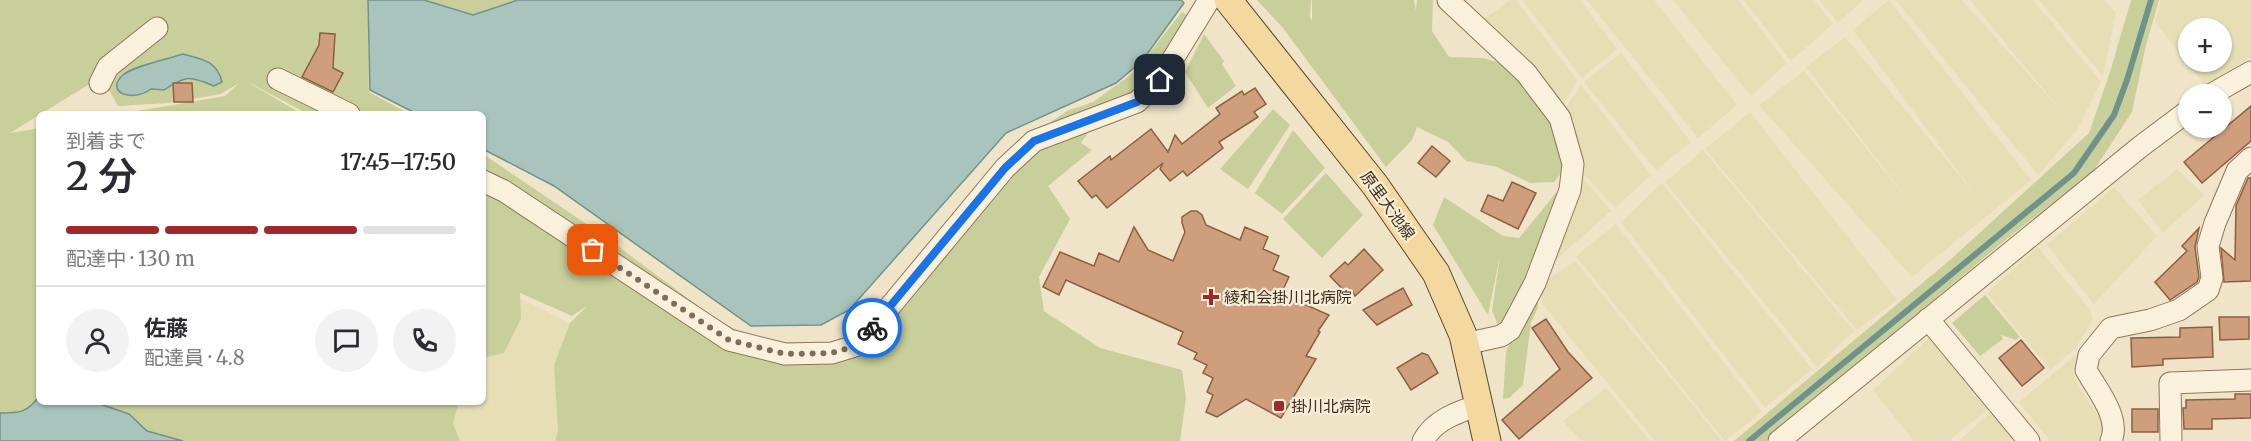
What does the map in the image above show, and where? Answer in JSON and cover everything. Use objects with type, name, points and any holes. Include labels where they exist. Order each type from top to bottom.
[{"type":"main road","name":"原里大池線","points":[[1228,0],[1374,185],[1436,273],[1465,344],[1487,441]]},
{"type":"street","points":[[486,183],[510,195],[729,340],[785,354],[832,353],[858,345],[1005,168],[1034,141],[1137,102],[1160,80],[1209,0]]},
{"type":"street","points":[[1448,0],[1526,73],[1560,118],[1573,164],[1570,190],[1535,283],[1510,330],[1501,336],[1465,344]]},
{"type":"street","points":[[100,83],[108,67],[157,28]]},
{"type":"street","points":[[2230,84],[2251,72]]},
{"type":"street","points":[[278,79],[343,111]]},
{"type":"street","points":[[1779,441],[2178,118]]},
{"type":"street","points":[[2111,441],[2114,435],[2112,417],[2086,370],[2089,355],[2111,328],[2150,320],[2179,310],[2208,290],[2212,279],[2208,246],[2215,222],[2237,171],[2251,158]]},
{"type":"street","points":[[1928,319],[2029,441]]},
{"type":"street","points":[[2171,441],[2170,383],[2251,380]]},
{"type":"street","points":[[1423,441],[1427,434],[1448,416],[1479,405]]},
{"type":"shaded area","points":[[1510,0],[1516,0],[1577,80],[1564,104],[1559,107],[1480,22]]},
{"type":"shaded area","points":[[1522,0],[1580,0],[1617,49],[1582,78]]},
{"type":"shaded area","points":[[1587,0],[1654,0],[1737,105],[1698,138]]},
{"type":"shaded area","points":[[1673,0],[1738,0],[1787,63],[1751,96]]},
{"type":"shaded area","points":[[1744,0],[1814,0],[1833,24],[1791,61]]},
{"type":"shaded area","points":[[1819,0],[1863,0],[1838,23]]},
{"type":"shaded area","points":[[1889,0],[2031,180],[1912,277],[1759,105],[1804,71],[1916,210],[1806,67],[1845,37],[1978,198],[1853,30]]},
{"type":"shaded area","points":[[1896,0],[1962,0],[2062,112],[1970,0],[2033,0],[2101,82],[2077,130],[2038,175]]},
{"type":"shaded area","points":[[2039,0],[2105,0],[2116,13],[2103,76]]},
{"type":"shaded area","points":[[2161,0],[2251,0],[2251,57],[2232,69],[2232,18],[2178,18],[2178,51],[2155,22]]},
{"type":"shaded area","points":[[1621,53],[1691,142],[1656,170],[1584,82]]},
{"type":"shaded area","points":[[2195,72],[2226,72],[2207,84]]},
{"type":"shaded area","points":[[1581,85],[1651,175],[1615,208],[1580,170],[1564,110]]},
{"type":"shaded area","points":[[1750,112],[1897,300],[1857,330],[1705,149]]},
{"type":"shaded area","points":[[1703,150],[1854,331],[1817,367],[1665,182]]},
{"type":"shaded area","points":[[2177,169],[2204,195],[2163,233],[2138,200]]},
{"type":"shaded area","points":[[1581,176],[1611,211],[1547,268]]},
{"type":"shaded area","points":[[1662,183],[1812,369],[1765,408],[1621,222]]},
{"type":"shaded area","points":[[2114,187],[2157,236],[2094,304],[2047,245]]},
{"type":"shaded area","points":[[1616,224],[1762,412],[1725,441],[1576,256]]},
{"type":"shaded area","points":[[2038,247],[2087,306],[2093,318],[2076,348],[2050,370],[1987,293]]},
{"type":"shaded area","points":[[1575,261],[1722,441],[1655,441],[1542,303],[1541,284]]},
{"type":"shaded area","points":[[520,298],[570,323],[554,365],[558,431],[555,441],[460,441],[453,423],[458,405],[486,405],[486,357],[504,353],[521,319]]},
{"type":"shaded area","points":[[1929,338],[1992,405],[1949,441],[1914,441],[1873,390]]},
{"type":"shaded area","points":[[2076,355],[2073,372],[2080,389],[2098,415],[2107,434],[2105,441],[2050,441],[2019,402]]},
{"type":"shaded area","points":[[1606,388],[1650,441],[1582,441],[1563,421]]},
{"type":"shaded area","points":[[1992,411],[2014,436],[2009,441],[1959,441]]},
{"type":"green space","points":[[0,0],[368,0],[369,92],[404,111],[302,111],[246,81],[297,111],[138,111],[225,96],[239,83],[221,94],[169,103],[118,106],[106,85],[117,67],[46,111],[36,111],[36,117],[10,133],[36,129],[36,405],[458,405],[453,423],[460,441],[0,441]]},
{"type":"green space","points":[[424,0],[518,0],[473,15]]},
{"type":"green space","points":[[1257,0],[1311,0],[1310,17],[1312,21],[1312,0],[1414,0],[1416,11],[1417,0],[1433,0],[1432,31],[1449,57],[1483,58],[1500,63],[1532,94],[1555,129],[1563,171],[1554,182],[1530,183],[1497,167],[1466,161],[1448,142],[1417,127],[1412,140],[1386,167],[1283,28]]},
{"type":"green space","points":[[2131,0],[2159,0],[2146,45],[2132,112],[2094,170],[2004,241],[1766,441],[1734,441],[1951,259],[2089,133]]},
{"type":"green space","points":[[1182,12],[1190,17],[1136,90],[1105,108],[1081,143],[1092,150],[1048,186],[1070,219],[1039,277],[1044,311],[1100,348],[1182,370],[1186,398],[1180,441],[555,441],[558,431],[554,365],[570,323],[587,306],[572,316],[520,293],[521,319],[504,353],[486,357],[486,156],[604,236],[713,317],[758,342],[843,343],[865,322],[1023,141],[1067,111],[1093,102],[1133,73]]},
{"type":"green space","points":[[1204,34],[1224,61],[1222,64],[1236,86],[1208,108],[1185,72]]},
{"type":"green space","points":[[1273,109],[1290,125],[1248,189],[1220,169]]},
{"type":"green space","points":[[1293,130],[1325,168],[1282,214],[1255,193]]},
{"type":"green space","points":[[1326,173],[1363,215],[1322,258],[1283,219]]},
{"type":"green space","points":[[1560,188],[1555,212],[1526,273],[1518,303],[1509,317],[1498,326],[1492,310],[1500,256],[1488,315],[1433,225],[1444,197],[1503,236],[1519,238]]},
{"type":"green space","points":[[1538,291],[1538,307],[1531,323],[1523,385],[1509,398],[1503,399],[1506,352]]},
{"type":"green space","points":[[1985,295],[2020,337],[2016,340],[2001,335],[2003,339],[1980,356],[1952,323]]},
{"type":"water","points":[[368,0],[424,0],[473,15],[518,0],[1181,0],[1184,3],[1142,61],[1116,83],[1006,133],[849,310],[821,325],[751,326],[554,186],[486,151],[486,111],[411,111],[370,90]]},
{"type":"water","points":[[183,54],[208,62],[216,69],[222,82],[214,86],[188,79],[164,90],[151,89],[136,95],[123,94],[118,91],[118,81],[128,72]]},
{"type":"water","points":[[36,400],[36,405],[103,405],[129,414],[147,431],[183,441],[0,441],[0,413],[22,411]]},
{"type":"building","points":[[320,33],[335,34],[333,68],[343,73],[333,92],[302,77],[319,45]]},
{"type":"building","points":[[173,83],[192,83],[193,102],[174,102]]},
{"type":"building","points":[[1255,88],[1266,104],[1254,112],[1258,117],[1219,142],[1223,148],[1187,176],[1183,171],[1170,181],[1160,169],[1163,163],[1107,208],[1096,195],[1092,198],[1078,181],[1110,156],[1111,160],[1151,129],[1168,152],[1175,135],[1182,144],[1220,114],[1216,108],[1242,91],[1244,95]]},
{"type":"building","points":[[2251,106],[2251,141],[2202,183],[2184,162],[2213,138],[2232,138],[2232,122]]},
{"type":"building","points":[[1432,146],[1450,161],[1436,177],[1418,163]]},
{"type":"building","points":[[2248,178],[2251,178],[2251,281],[2224,282],[2221,248],[2235,260],[2236,206]]},
{"type":"building","points":[[1512,182],[1536,193],[1518,229],[1481,211],[1488,195],[1503,201]]},
{"type":"building","points":[[1191,211],[1197,211],[1202,215],[1206,225],[1240,240],[1245,227],[1268,237],[1263,249],[1279,256],[1273,270],[1289,277],[1281,294],[1329,315],[1306,356],[1316,359],[1281,418],[1246,399],[1217,417],[1206,412],[1213,395],[1207,392],[1213,378],[1203,373],[1207,365],[1194,359],[1197,353],[1178,344],[1183,332],[1066,280],[1059,295],[1043,287],[1060,252],[1094,266],[1099,253],[1119,262],[1134,227],[1148,250],[1173,261],[1185,232],[1182,217]]},
{"type":"building","points":[[2199,228],[2195,247],[2199,277],[2197,282],[2170,300],[2155,282],[2187,251],[2182,246]]},
{"type":"building","points":[[1364,249],[1383,270],[1355,296],[1353,292],[1349,296],[1330,276],[1345,262],[1348,265]]},
{"type":"building","points":[[1403,288],[1412,305],[1377,325],[1363,310]]},
{"type":"building","points":[[2219,317],[2249,317],[2249,339],[2220,340]]},
{"type":"building","points":[[1546,319],[1568,352],[1592,378],[1519,439],[1502,420],[1560,369],[1532,328]]},
{"type":"building","points":[[2212,327],[2213,357],[2163,359],[2163,365],[2132,367],[2131,338],[2180,337],[2180,328]]},
{"type":"building","points":[[2021,340],[2044,368],[2022,386],[1999,358]]},
{"type":"building","points":[[1422,353],[1428,355],[1438,373],[1411,390],[1397,368]]},
{"type":"building","points":[[2235,394],[2251,394],[2251,418],[2212,419],[2212,429],[2184,429],[2183,408],[2186,408],[2186,400],[2235,399]]},
{"type":"building","points":[[2132,409],[2158,409],[2158,432],[2132,432]]},
{"type":"waterway","points":[[1749,441],[2074,173],[2114,115],[2151,0]]},
{"type":"way so far","points":[[593,250],[729,340],[785,354],[832,353],[858,345],[872,328]]},
{"type":"place","name":"綾和会掛川北病院","points":[[1211,297]]},
{"type":"place","name":"掛川北病院","points":[[1279,406]]},
{"type":"route","points":[[872,328],[1005,168],[1034,141],[1137,102],[1160,80]]}]
